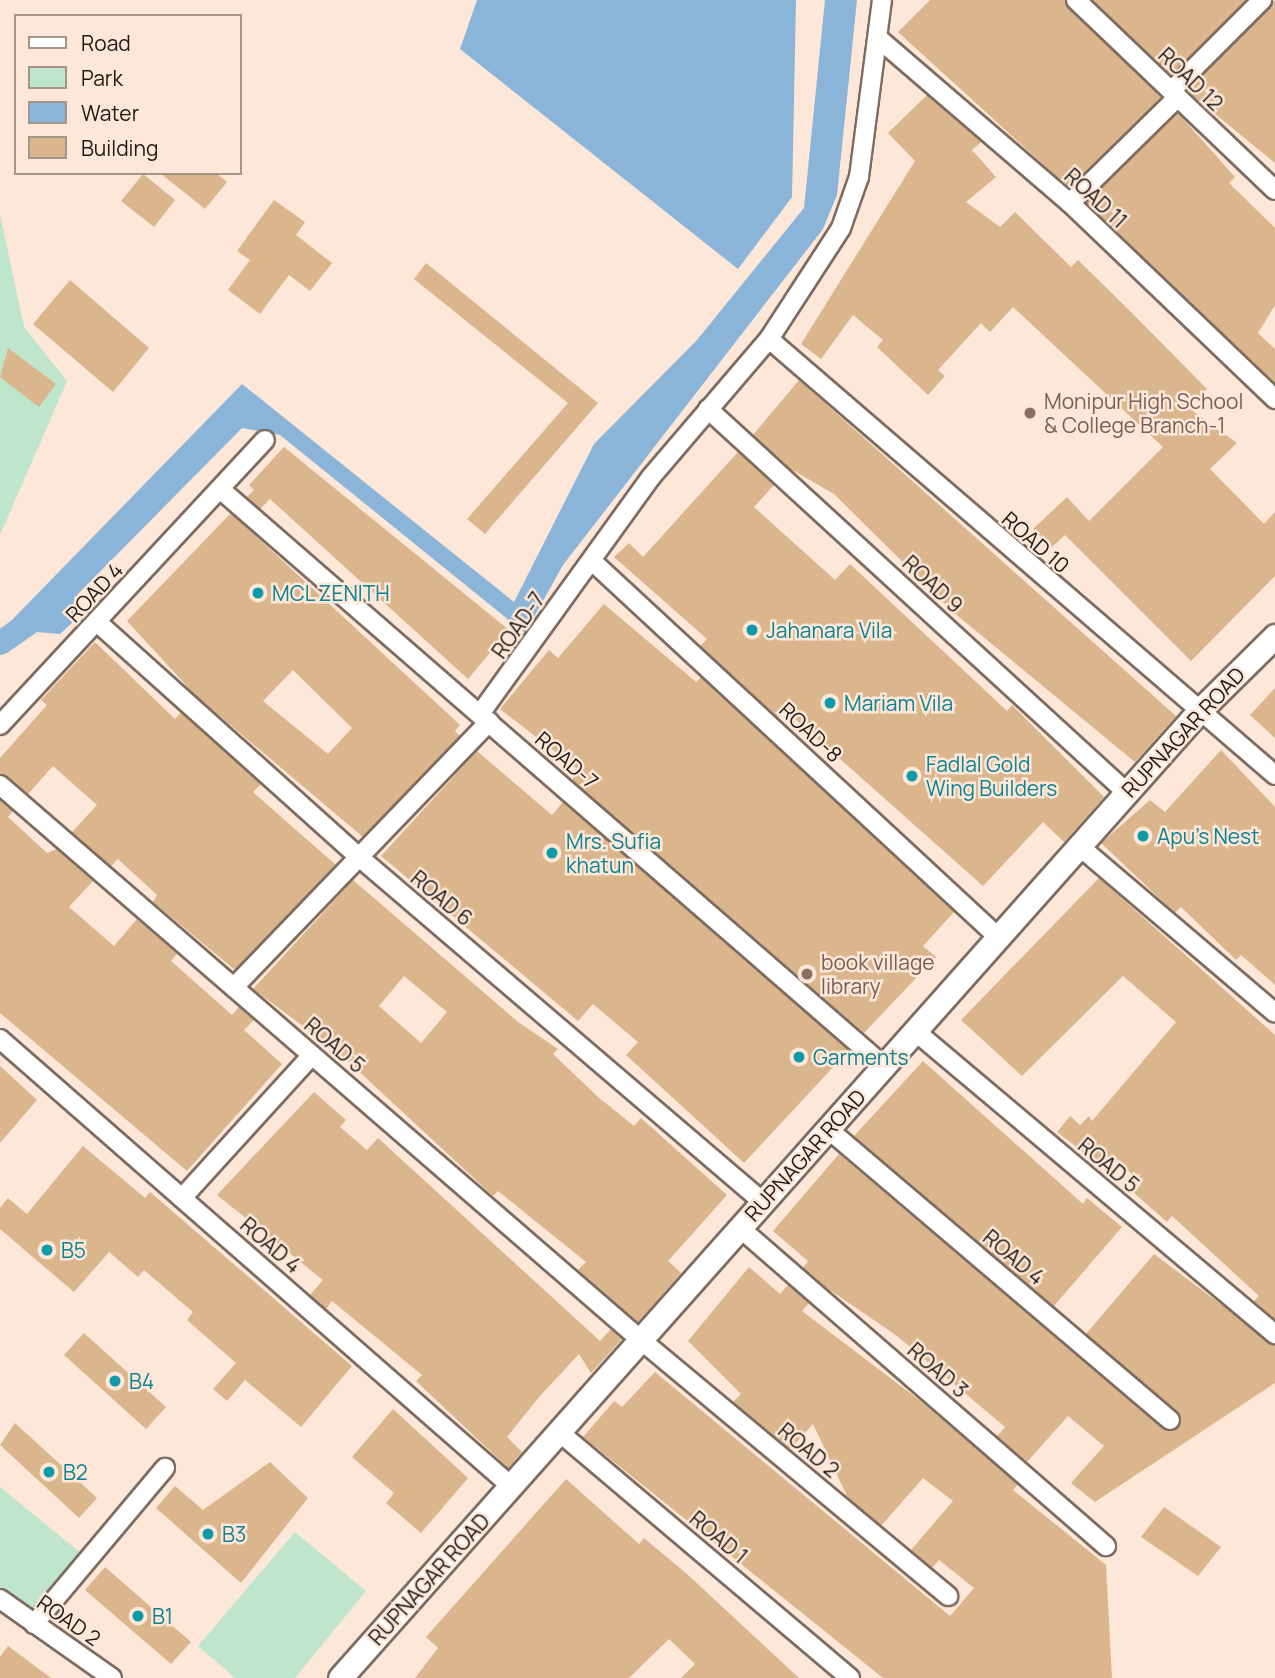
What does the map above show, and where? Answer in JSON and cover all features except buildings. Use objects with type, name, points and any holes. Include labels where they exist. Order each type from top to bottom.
[{"type":"street","name":"ROAD-7","points":[[234,987],[359,857],[484,718],[592,561],[708,409],[736,383],[769,339],[841,228],[859,177],[881,0]]},
{"type":"street","name":"ROAD 12","points":[[1076,0],[1275,190]]},
{"type":"street","points":[[1070,203],[1262,0]]},
{"type":"street","name":"ROAD 11","points":[[878,38],[1070,203],[1275,399]]},
{"type":"street","name":"ROAD 10","points":[[769,339],[1275,775]]},
{"type":"street","name":"ROAD 9","points":[[708,409],[1127,793]]},
{"type":"street","name":"ROAD 4","points":[[0,725],[265,440]]},
{"type":"street","name":"ROAD-7","points":[[220,489],[884,1066]]},
{"type":"street","name":"ROAD-8","points":[[592,561],[998,937]]},
{"type":"street","name":"ROAD 6","points":[[97,622],[359,857],[763,1202]]},
{"type":"street","name":"RUPNAGAR ROAD","points":[[340,1678],[1199,711],[1275,636]]},
{"type":"street","name":"ROAD 5","points":[[0,785],[640,1340]]},
{"type":"street","points":[[1079,846],[1275,1013]]},
{"type":"street","name":"ROAD 5","points":[[915,1031],[1275,1334]]},
{"type":"street","name":"ROAD 4","points":[[0,1039],[511,1486]]},
{"type":"street","points":[[182,1198],[312,1055]]},
{"type":"street","name":"ROAD 4","points":[[828,1129],[1170,1420]]},
{"type":"street","name":"ROAD 3","points":[[740,1228],[1106,1546]]},
{"type":"street","name":"ROAD 2","points":[[640,1340],[948,1596]]},
{"type":"street","name":"ROAD 1","points":[[559,1432],[850,1678]]},
{"type":"street","points":[[34,1625],[164,1468]]},
{"type":"street","name":"ROAD 2","points":[[0,1599],[112,1678]]},
{"type":"green space","points":[[0,214],[24,327],[67,381],[0,535]]},
{"type":"green space","points":[[0,1487],[82,1554],[34,1618],[0,1592]]},
{"type":"green space","points":[[295,1532],[366,1591],[295,1678],[235,1678],[198,1646]]},
{"type":"water","points":[[477,0],[796,0],[792,197],[738,269],[460,49]]},
{"type":"water","points":[[825,0],[857,0],[837,195],[823,229],[563,565],[525,633],[280,435],[242,428],[74,598],[74,621],[60,634],[25,631],[11,621],[242,384],[514,602],[594,444],[697,340],[804,208]]},
{"type":"waterway","points":[[0,643],[48,610]]},
{"type":"place","name":"Monipur High School & College Branch-1","points":[[1030,413]]},
{"type":"place","name":"MCL ZENITH","points":[[258,593]]},
{"type":"place","name":"Jahanara Vila","points":[[752,630]]},
{"type":"place","name":"Mariam Vila","points":[[830,703]]},
{"type":"place","name":"Fadlal Gold Wing Builders","points":[[912,776]]},
{"type":"place","name":"Apu's Nest","points":[[1143,836]]},
{"type":"place","name":"Mrs. Sufia khatun","points":[[552,853]]},
{"type":"place","name":"book village library","points":[[807,974]]},
{"type":"place","name":"Garments","points":[[799,1057]]},
{"type":"place","name":"B5","points":[[47,1250]]},
{"type":"place","name":"B4","points":[[115,1381]]},
{"type":"place","name":"B2","points":[[49,1472]]},
{"type":"place","name":"B3","points":[[208,1534]]},
{"type":"place","name":"B1","points":[[138,1616]]}]
